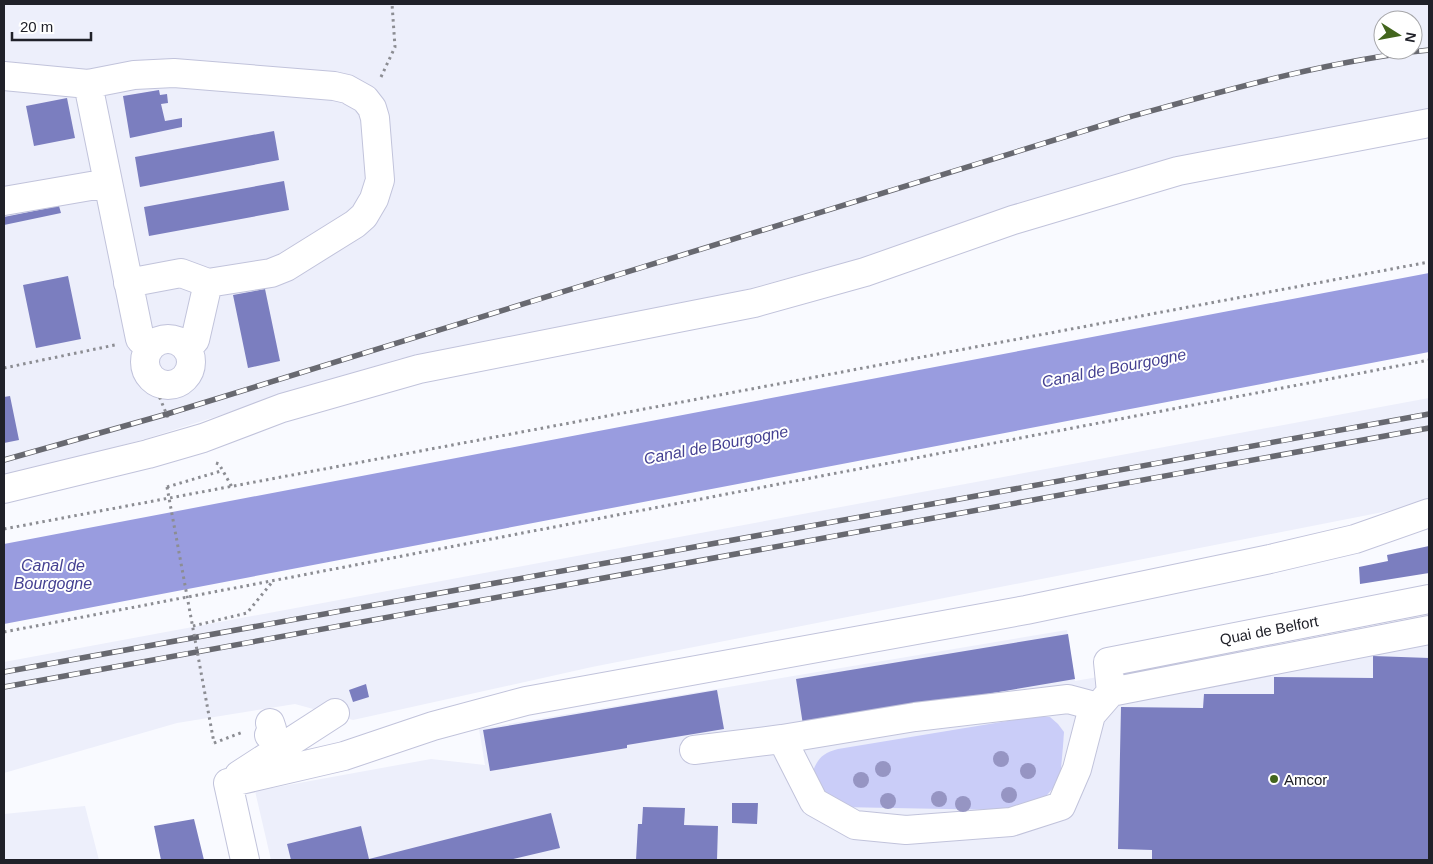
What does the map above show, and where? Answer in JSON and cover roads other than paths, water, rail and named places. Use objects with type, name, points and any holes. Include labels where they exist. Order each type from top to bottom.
[{"type":"street","points":[[4,76],[88,84],[134,75],[174,73],[334,86],[347,89],[365,99],[372,108],[375,118],[381,170],[378,190],[364,216],[355,224],[286,267],[272,273],[208,283],[180,273],[128,282]]},
{"type":"street","points":[[88,84],[128,282],[145,344],[147,373],[151,379],[164,386],[179,383],[189,371],[191,363],[186,348],[180,343],[166,339],[145,344]]},
{"type":"street","points":[[4,489],[155,452],[203,438],[282,408],[418,368],[754,302],[800,290],[865,272],[1013,220],[1178,171],[1429,123]]},
{"type":"street","points":[[4,201],[108,183]]},
{"type":"street","points":[[186,348],[195,340],[208,283]]},
{"type":"street","points":[[228,784],[344,756],[433,726],[526,701],[1026,610],[1355,539],[1429,513]]},
{"type":"street","name":"Quai de Belfort","points":[[1104,699],[1108,662],[1429,598]]},
{"type":"street","points":[[694,750],[782,740],[914,716],[1068,699],[1104,699],[1429,630]]},
{"type":"street","points":[[782,740],[814,802],[855,825],[906,830],[1010,822],[1062,806],[1077,769],[1091,715],[1104,699]]},
{"type":"street","points":[[228,784],[252,764],[300,737],[335,713]]},
{"type":"street","points":[[245,860],[228,784],[248,755]]},
{"type":"water","name":"Canal de Bourgogne","points":[[1429,273],[1429,352],[4,624],[4,544]]},
{"type":"railway","points":[[4,460],[167,414],[1129,117],[1315,69],[1353,61],[1429,50]]},
{"type":"railway","points":[[4,672],[1429,414]]},
{"type":"railway","points":[[4,687],[1429,428]]},
{"type":"place","name":"Amcor","points":[[1274,779]]}]
